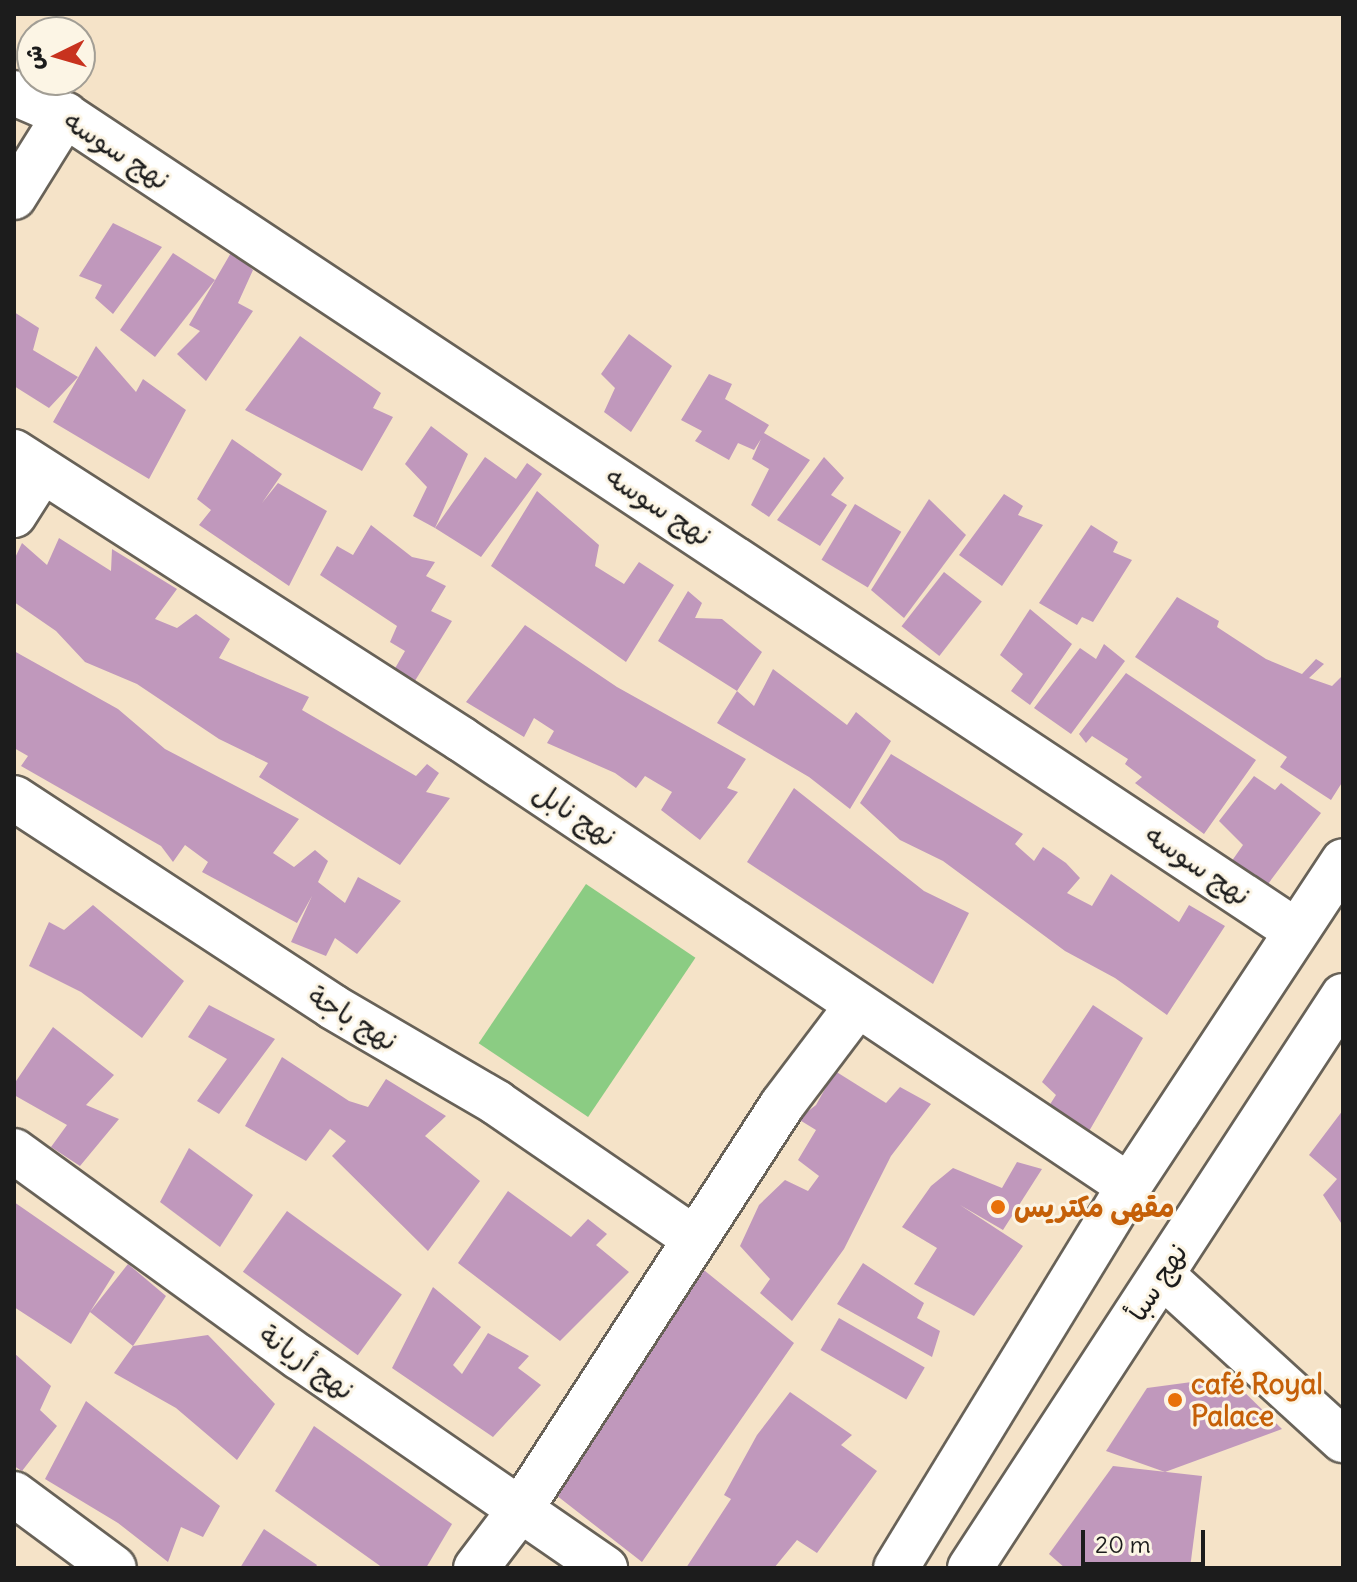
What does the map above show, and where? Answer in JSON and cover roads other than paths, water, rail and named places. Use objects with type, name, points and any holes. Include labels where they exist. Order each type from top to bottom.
[{"type":"street","name":"نهج سوسه","points":[[14,93],[65,115],[1296,931]]},
{"type":"street","points":[[14,197],[65,115]]},
{"type":"street","points":[[14,515],[28,462]]},
{"type":"street","name":"نهج نابل","points":[[28,462],[474,747],[1129,1186]]},
{"type":"street","name":"نهج باجة","points":[[14,798],[333,1007],[497,1103],[692,1237]]},
{"type":"street","points":[[896,1568],[1129,1186],[1343,861]]},
{"type":"street","name":"نهج سبأ","points":[[970,1568],[1343,996]]},
{"type":"street","points":[[476,1568],[520,1510],[692,1237],[857,1006]]},
{"type":"street","name":"نهج أريانة","points":[[14,1151],[605,1568]]},
{"type":"street","points":[[1162,1275],[1343,1440]]},
{"type":"street","points":[[14,1494],[114,1568]]},
{"type":"place","name":"مقهى مكتريس","points":[[998,1207]]},
{"type":"place","name":"café Royal Palace","points":[[1175,1400]]}]
